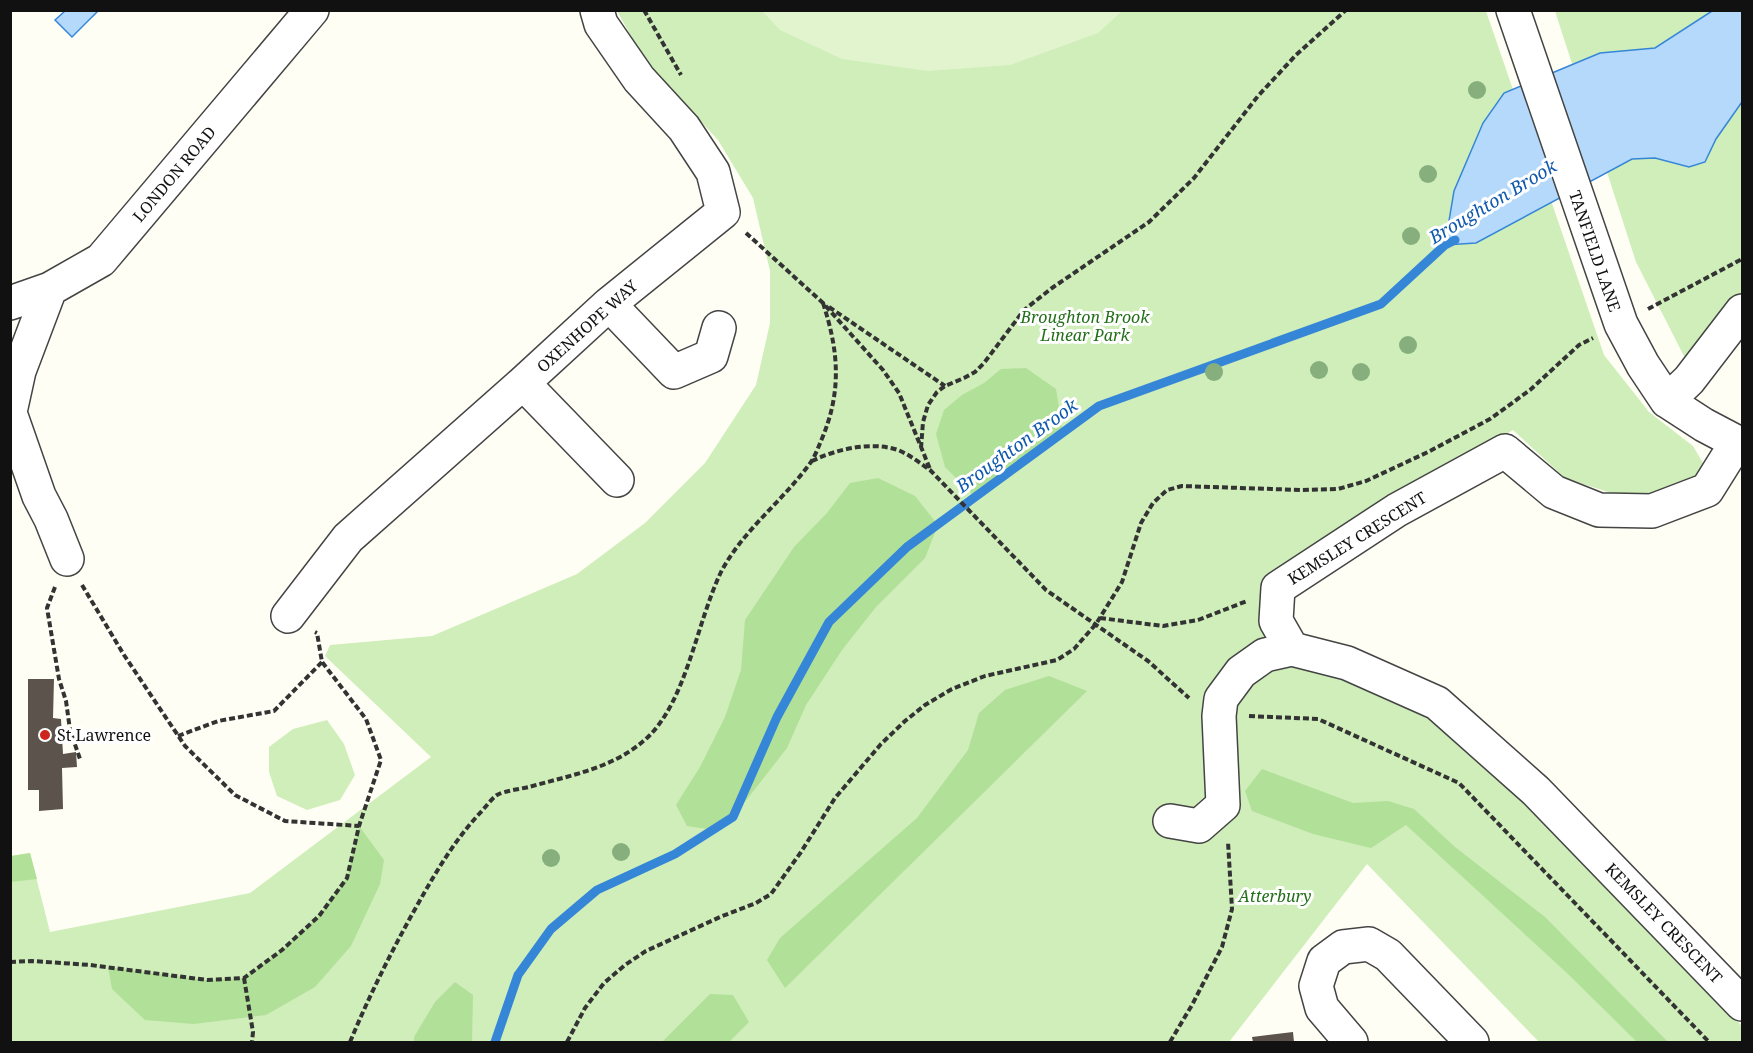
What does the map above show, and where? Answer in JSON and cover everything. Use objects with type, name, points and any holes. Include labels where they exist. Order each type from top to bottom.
[{"type":"street","name":"LONDON ROAD","points":[[10,303],[50,289],[101,260],[312,10]]},
{"type":"street","points":[[597,10],[601,24],[639,79],[684,128],[713,171],[723,212]]},
{"type":"street","name":"TANFIELD LANE","points":[[1513,10],[1620,324],[1667,401],[1704,425],[1740,444]]},
{"type":"street","name":"OXENHOPE WAY","points":[[288,616],[348,538],[609,304],[723,212]]},
{"type":"street","points":[[50,289],[19,371],[10,412],[39,496],[67,559]]},
{"type":"street","points":[[609,304],[674,372],[711,356],[719,328]]},
{"type":"street","points":[[1667,401],[1689,380],[1743,311]]},
{"type":"street","points":[[523,383],[617,480]]},
{"type":"street","name":"KEMSLEY CRESCENT","points":[[1740,444],[1707,490],[1652,511],[1599,510],[1590,507],[1554,492],[1505,451],[1397,510],[1278,588],[1276,621],[1292,649],[1347,663],[1437,703],[1536,791],[1742,1001]]},
{"type":"street","points":[[1170,822],[1199,826],[1223,805],[1219,716],[1221,699],[1240,672],[1265,656],[1292,649]]},
{"type":"street","points":[[1351,1042],[1322,1008],[1316,986],[1324,961],[1343,946],[1369,945],[1388,955],[1472,1042]]},
{"type":"path","points":[[921,448],[923,422],[928,405],[937,392],[975,372],[1024,310],[1052,288],[1149,222],[1194,178],[1258,96],[1296,55],[1346,10]]},
{"type":"path","points":[[723,212],[823,303],[883,370],[899,393],[930,470]]},
{"type":"path","points":[[567,1042],[585,1008],[604,983],[625,965],[646,951],[756,903],[771,894],[836,798],[881,744],[925,705],[952,689],[985,675],[1037,666],[1057,660],[1074,649],[1096,624],[1122,582],[1141,523],[1153,503],[1167,490],[1182,486],[1338,489],[1366,482],[1490,419],[1530,390],[1579,345],[1743,259]]},
{"type":"path","points":[[823,303],[945,386]]},
{"type":"path","points":[[350,1042],[377,981],[439,867],[465,829],[496,795],[601,768],[628,753],[650,735],[666,714],[677,694],[707,604],[722,571],[743,538],[812,461],[827,427],[836,379],[835,346],[823,303]]},
{"type":"path","points":[[812,461],[831,452],[873,447],[897,450],[913,458],[930,470],[1046,590],[1148,661],[1208,715],[1318,718],[1459,783],[1709,1042]]},
{"type":"path","points":[[67,559],[124,655],[185,746],[235,795],[285,821],[359,826]]},
{"type":"path","points":[[67,559],[47,608],[70,730],[80,759]]},
{"type":"path","points":[[1100,618],[1163,626],[1198,620],[1278,588]]},
{"type":"path","points":[[10,962],[32,961],[90,965],[207,980],[244,978],[282,950],[319,916],[347,878],[359,826],[381,760],[366,719],[322,662],[317,633],[288,616]]},
{"type":"path","points":[[178,736],[218,721],[274,711],[322,662]]},
{"type":"path","points":[[1170,1042],[1222,947],[1232,909],[1230,858],[1223,805]]},
{"type":"path","points":[[244,978],[253,1032],[252,1042]]},
{"type":"green space","name":"Broughton Brook Linear Park","points":[[617,11],[1486,11],[1604,355],[1649,412],[1693,446],[1707,470],[1681,488],[1623,497],[1565,478],[1513,430],[1268,583],[1259,627],[1289,663],[1360,683],[1433,718],[1560,834],[1742,1026],[1742,1042],[1539,1042],[1367,864],[1229,1042],[11,1042],[11,856],[30,853],[50,932],[250,893],[431,757],[325,656],[330,645],[432,636],[577,574],[645,523],[705,463],[756,385],[770,323],[770,271],[753,198],[718,140],[645,61]]},
{"type":"green space","points":[[762,11],[1122,11],[1098,33],[1010,65],[928,71],[842,59],[780,30]]},
{"type":"green space","points":[[1555,11],[1742,11],[1742,295],[1733,300],[1687,362],[1636,262]]},
{"type":"green space","points":[[1026,368],[1056,389],[1063,432],[975,497],[945,467],[936,434],[944,410],[1001,369]]},
{"type":"green space","points":[[878,478],[915,496],[938,525],[925,558],[876,607],[842,650],[806,705],[787,748],[733,817],[707,829],[687,826],[676,805],[700,767],[725,717],[741,670],[745,620],[794,547],[827,513],[850,483]]},
{"type":"green space","points":[[1049,676],[1087,691],[785,988],[767,960],[780,938],[917,818],[968,750],[979,713],[1005,690]]},
{"type":"green space","points":[[327,720],[344,744],[355,775],[340,800],[307,810],[277,796],[269,772],[269,747],[293,729]]},
{"type":"green space","points":[[1262,769],[1353,803],[1388,801],[1414,809],[1455,847],[1545,917],[1668,1042],[1637,1042],[1568,974],[1406,825],[1371,848],[1313,834],[1252,811],[1245,791]]},
{"type":"green space","points":[[359,826],[384,860],[380,884],[351,946],[315,987],[266,1015],[194,1024],[145,1020],[112,989],[108,967],[207,980],[244,978],[282,950],[319,916],[347,878]]},
{"type":"green space","points":[[30,853],[37,879],[11,882],[11,856]]},
{"type":"green space","points":[[455,982],[473,995],[472,1042],[414,1042],[414,1037],[435,1002]]},
{"type":"green space","points":[[710,994],[733,995],[749,1022],[729,1042],[662,1042]]},
{"type":"water","points":[[65,11],[98,11],[72,37],[55,20]]},
{"type":"water","points":[[1712,11],[1742,11],[1742,102],[1716,139],[1705,162],[1689,167],[1655,158],[1632,159],[1476,243],[1445,245],[1454,191],[1483,123],[1504,93],[1600,53],[1655,48]]},
{"type":"building","name":"St Lawrence","points":[[28,679],[54,679],[53,718],[61,719],[63,754],[76,752],[77,767],[62,768],[63,809],[39,811],[39,790],[28,790]]},
{"type":"building","points":[[1293,1032],[1294,1042],[1253,1042],[1252,1037]]},
{"type":"waterway","name":"Broughton Brook","points":[[495,1042],[518,975],[551,929],[597,890],[675,854],[733,817],[777,717],[829,622],[907,547],[1099,406],[1381,304],[1445,245],[1455,240]]},
{"type":"place","name":"St Lawrence","points":[[45,735]]},
{"type":"park label","name":"Atterbury","points":[[1275,896]]}]
